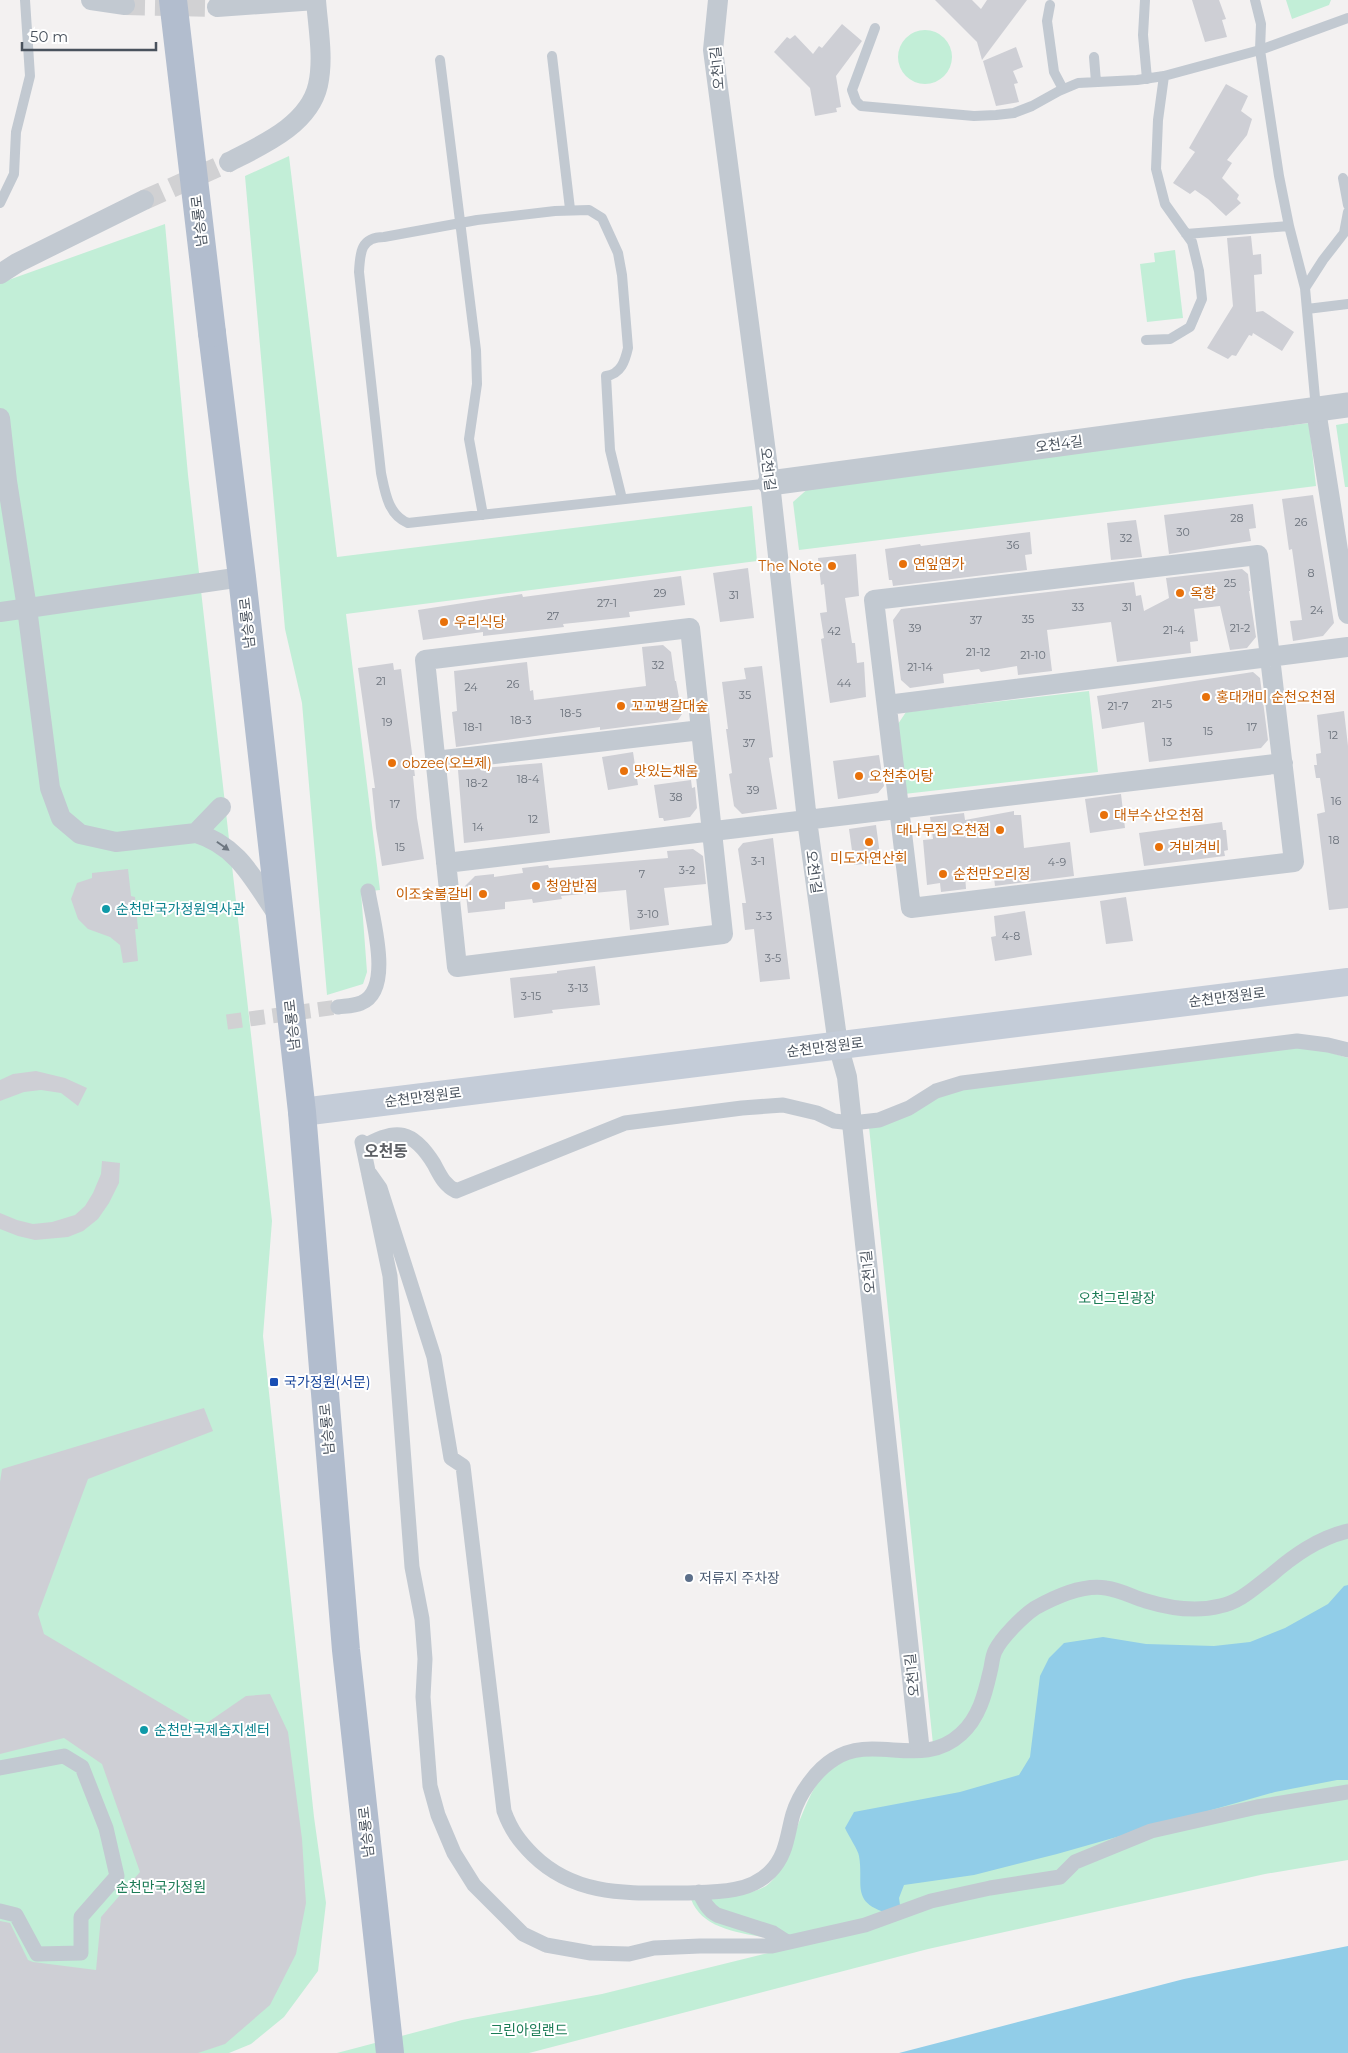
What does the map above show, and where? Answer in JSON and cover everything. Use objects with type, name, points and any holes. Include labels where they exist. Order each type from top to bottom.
[{"type":"main road","name":"남승룡로","points":[[173,0],[242,578],[302,1112],[346,1650],[390,2053]]},
{"type":"main road","name":"순천만정원로","points":[[302,1112],[1348,982]]},
{"type":"street","points":[[91,0],[125,5]]},
{"type":"street","points":[[228,4],[316,0],[320,56],[318,85],[312,102],[296,120],[271,140],[229,162]]},
{"type":"street","name":"오천1길","points":[[718,0],[713,50],[770,483],[807,820],[838,1045],[847,1077],[919,1743]]},
{"type":"street","points":[[0,274],[17,263],[144,200]]},
{"type":"street","name":"오천4길","points":[[770,483],[1348,406]]},
{"type":"street","points":[[1316,410],[1348,614]]},
{"type":"street","points":[[0,418],[3,485],[27,608],[50,788],[61,818],[80,834],[116,842],[196,833],[208,837],[226,846],[240,860],[280,917]]},
{"type":"street","points":[[0,545],[20,566]]},
{"type":"street","points":[[1258,554],[1270,655],[1294,862],[911,908],[874,600],[1258,554]]},
{"type":"street","points":[[0,612],[242,578]]},
{"type":"street","points":[[690,628],[723,934],[457,967],[435,761],[425,660],[690,628]]},
{"type":"street","points":[[887,705],[1348,646]]},
{"type":"street","points":[[435,761],[700,730]]},
{"type":"street","points":[[446,863],[1283,763]]},
{"type":"street","points":[[196,833],[221,807]]},
{"type":"street","points":[[338,1007],[361,1003],[369,998],[376,990],[379,979],[380,965],[368,891]]},
{"type":"street","points":[[1348,1050],[1297,1041],[962,1082],[936,1092],[897,1114],[879,1120],[852,1123],[834,1121],[817,1113],[783,1105],[639,1120],[605,1130],[456,1191],[442,1179],[425,1151],[416,1141],[406,1136],[395,1134],[382,1136],[362,1144],[390,1276],[412,1567],[422,1619],[425,1659],[423,1697],[430,1786],[438,1815],[454,1852],[474,1885],[523,1934],[546,1945],[591,1952],[629,1954],[654,1948],[772,1946],[865,1925],[931,1901],[990,1888],[1060,1877],[1075,1862],[1151,1831],[1257,1807],[1348,1792]]},
{"type":"street","points":[[368,1171],[380,1188],[434,1357],[452,1458],[463,1466],[504,1811],[510,1828],[519,1841],[552,1872],[576,1884],[628,1893],[699,1892],[746,1887],[758,1882],[777,1864],[789,1839],[793,1813],[801,1795],[823,1768],[834,1759],[858,1749],[906,1752],[926,1750],[948,1743],[962,1734],[974,1719],[981,1703],[995,1650],[1016,1624],[1032,1610],[1080,1589],[1098,1587],[1108,1588],[1145,1601],[1182,1608],[1217,1607],[1229,1604],[1252,1591],[1294,1556],[1316,1543],[1348,1531]]},
{"type":"street","points":[[0,1768],[64,1756],[82,1767],[106,1828],[117,1876],[81,1917],[81,1953],[37,1954],[16,1915],[0,1911]]},
{"type":"street","points":[[699,1892],[704,1903],[717,1915],[773,1933],[787,1942]]},
{"type":"lane","points":[[0,203],[9,189],[14,174],[16,132],[30,76],[25,0]]},
{"type":"lane","points":[[1145,0],[1143,36],[1147,79]]},
{"type":"lane","points":[[1255,0],[1261,24],[1260,50],[1279,176],[1289,226],[1305,288],[1316,410]]},
{"type":"lane","points":[[1050,5],[1047,21],[1054,72],[1063,89]]},
{"type":"lane","points":[[875,28],[852,90],[856,101],[861,106],[967,116],[1014,112],[1032,106],[1078,83],[1147,79],[1164,76],[1260,50],[1348,18]]},
{"type":"lane","points":[[552,56],[570,210]]},
{"type":"lane","points":[[1094,57],[1096,82]]},
{"type":"lane","points":[[440,60],[461,223],[477,372],[469,439],[483,515]]},
{"type":"lane","points":[[1146,340],[1170,339],[1190,327],[1202,299],[1199,271],[1192,242],[1165,204],[1156,169],[1158,120],[1164,76]]},
{"type":"lane","points":[[1343,178],[1348,205]]},
{"type":"lane","points":[[622,499],[610,450],[606,376],[614,375],[620,370],[626,359],[628,348],[622,275],[618,253],[602,218],[589,210],[570,210],[461,223],[384,237],[373,237],[363,247],[359,272],[381,473],[386,497],[394,513],[401,520],[408,523],[770,483]]},
{"type":"lane","points":[[1305,288],[1323,260],[1344,233],[1348,212]]},
{"type":"lane","points":[[1186,234],[1289,226]]},
{"type":"lane","points":[[1307,309],[1348,304]]},
{"type":"green space","points":[[1286,0],[1331,0],[1329,5],[1292,19]]},
{"type":"green space","points":[[925,30],[935,32],[944,38],[950,47],[952,57],[950,67],[944,76],[935,82],[925,84],[915,82],[906,76],[900,67],[898,57],[900,47],[906,38],[915,32]]},
{"type":"green space","points":[[289,156],[337,557],[752,506],[757,561],[346,614],[380,890],[361,892],[367,972],[363,984],[327,995],[302,703],[285,629],[245,176]]},
{"type":"green space","name":"순천만국가정원","points":[[165,224],[188,475],[272,1221],[263,1336],[314,1817],[326,1903],[318,1971],[284,2017],[251,2044],[229,2053],[0,2053],[0,283]]},
{"type":"green space","points":[[1175,250],[1183,318],[1147,322],[1140,264],[1155,262],[1154,253]]},
{"type":"green space","points":[[1309,423],[1316,486],[799,550],[793,502],[811,486]]},
{"type":"green space","points":[[1348,423],[1348,487],[1345,487],[1336,425]]},
{"type":"green space","points":[[1089,691],[1098,772],[904,794],[896,727],[906,712]]},
{"type":"green space","name":"오천그린광장","points":[[1290,1046],[1316,1048],[1348,1058],[1348,1860],[1265,1874],[928,1949],[529,2053],[337,2053],[462,2020],[602,1994],[800,1945],[723,1928],[698,1912],[691,1899],[749,1893],[770,1883],[783,1864],[806,1805],[817,1783],[831,1767],[840,1761],[866,1755],[895,1753],[934,1754],[869,1127],[948,1090]]},
{"type":"water","points":[[1348,1585],[1348,1780],[1337,1780],[1275,1792],[1057,1854],[974,1875],[904,1885],[899,1898],[900,1905],[887,1913],[875,1909],[863,1898],[860,1883],[859,1856],[845,1828],[854,1812],[960,1792],[1019,1775],[1030,1757],[1040,1676],[1049,1658],[1064,1643],[1103,1637],[1146,1644],[1214,1646],[1250,1642],[1285,1628],[1328,1604],[1344,1586]]},
{"type":"water","points":[[1348,1946],[1348,2053],[899,2053],[1184,1979]]},
{"type":"building","points":[[935,0],[972,0],[981,9],[987,0],[1027,0],[982,60],[977,42]]},
{"type":"building","points":[[1192,0],[1219,0],[1226,19],[1222,20],[1227,37],[1205,42]]},
{"type":"building","points":[[842,24],[862,41],[836,76],[841,107],[836,108],[837,112],[815,116],[810,88],[774,52],[787,37],[790,39],[795,35],[813,54],[819,46],[822,48]]},
{"type":"building","points":[[1016,47],[1023,67],[1013,71],[1018,83],[1014,84],[1019,102],[996,106],[983,61]]},
{"type":"building","points":[[1226,84],[1248,96],[1241,111],[1252,119],[1247,135],[1227,160],[1232,163],[1222,178],[1239,195],[1237,199],[1241,203],[1226,216],[1195,190],[1190,194],[1173,183],[1195,152],[1189,148]]},
{"type":"building","points":[[1251,236],[1253,255],[1261,254],[1262,274],[1254,275],[1256,312],[1263,311],[1294,332],[1282,351],[1253,333],[1252,336],[1249,335],[1236,356],[1232,355],[1228,359],[1207,348],[1233,306],[1227,238]]},
{"type":"building","points":[[1313,495],[1334,623],[1323,636],[1293,641],[1290,621],[1302,620],[1292,549],[1289,550],[1282,499]]},
{"type":"building","points":[[1253,504],[1256,528],[1249,529],[1251,541],[1169,554],[1164,515]]},
{"type":"building","points":[[1136,520],[1142,557],[1111,560],[1107,523]]},
{"type":"building","points":[[1030,532],[1032,554],[1025,555],[1027,570],[893,586],[892,580],[889,580],[885,549]]},
{"type":"building","points":[[856,554],[859,596],[845,598],[852,643],[855,643],[857,663],[864,662],[866,697],[830,703],[821,639],[824,638],[820,613],[827,612],[824,584],[821,585],[818,558]]},
{"type":"building","points":[[748,568],[754,618],[720,622],[713,573]]},
{"type":"building","points":[[1242,569],[1248,574],[1256,637],[1247,648],[1230,650],[1220,606],[1194,609],[1198,641],[1190,642],[1191,653],[1117,662],[1111,622],[1047,630],[1052,671],[1018,675],[1017,666],[981,672],[979,669],[943,674],[944,683],[910,688],[901,680],[893,620],[901,609],[1134,582],[1136,596],[1141,595],[1144,611],[1169,598],[1166,578]]},
{"type":"building","points":[[681,576],[685,605],[629,612],[630,617],[563,624],[564,627],[483,636],[483,632],[423,640],[418,610],[522,594],[523,597]]},
{"type":"building","points":[[663,645],[671,652],[682,714],[678,720],[600,730],[600,727],[456,747],[452,712],[457,711],[454,671],[527,662],[530,691],[533,690],[534,700],[646,686],[642,647]]},
{"type":"building","points":[[393,663],[394,670],[401,669],[415,776],[413,776],[417,818],[424,859],[382,866],[372,788],[375,788],[358,668]]},
{"type":"building","points":[[762,666],[773,757],[769,758],[777,809],[742,814],[734,806],[729,774],[732,773],[722,682],[746,679],[744,668]]},
{"type":"building","points":[[1253,672],[1260,678],[1268,740],[1261,748],[1149,762],[1144,722],[1102,729],[1097,696]]},
{"type":"building","points":[[1344,711],[1348,746],[1348,908],[1329,910],[1317,814],[1325,812],[1320,778],[1316,778],[1314,765],[1317,765],[1316,754],[1321,753],[1317,715]]},
{"type":"building","points":[[633,752],[638,785],[608,790],[602,757]]},
{"type":"building","points":[[879,755],[884,786],[878,793],[838,799],[833,761]]},
{"type":"building","points":[[542,763],[550,833],[464,843],[458,770]]},
{"type":"building","points":[[691,780],[692,788],[695,787],[697,808],[690,817],[664,821],[663,818],[659,818],[654,785]]},
{"type":"building","points":[[1121,794],[1125,828],[1090,833],[1085,799]]},
{"type":"building","points":[[1014,811],[1014,815],[1021,815],[1024,848],[1070,842],[1074,876],[995,886],[993,870],[965,874],[966,889],[941,892],[940,883],[927,885],[923,840],[933,839],[930,817],[964,813],[965,820]]},
{"type":"building","points":[[1222,822],[1223,830],[1226,830],[1228,850],[1224,851],[1225,856],[1144,866],[1139,833]]},
{"type":"building","points":[[876,825],[881,862],[854,865],[849,829]]},
{"type":"building","points":[[773,838],[790,979],[760,982],[754,929],[745,930],[742,903],[746,903],[738,849],[743,843]]},
{"type":"building","points":[[693,849],[703,856],[706,884],[664,888],[669,925],[630,930],[626,890],[561,896],[562,899],[533,903],[532,899],[505,902],[505,909],[468,913],[465,886],[475,876],[494,874],[494,877],[523,873],[522,868],[548,865],[549,868],[668,858],[667,851]]},
{"type":"building","name":"순천만국가정원역사관","points":[[128,869],[131,896],[135,897],[138,961],[123,963],[120,945],[110,937],[88,929],[78,919],[71,899],[77,883],[92,878],[92,873]]},
{"type":"building","points":[[1126,897],[1133,941],[1106,944],[1100,901]]},
{"type":"building","points":[[1025,911],[1032,955],[995,961],[991,937],[996,936],[994,916]]},
{"type":"building","points":[[595,966],[600,1005],[552,1010],[553,1013],[514,1018],[510,978],[557,973],[557,971]]},
{"type":"building","points":[[36,1071],[65,1078],[87,1088],[78,1106],[61,1093],[41,1090],[24,1092],[0,1101],[0,1080],[13,1074]]},
{"type":"building","points":[[102,1161],[120,1163],[119,1183],[98,1219],[83,1231],[68,1237],[35,1240],[0,1229],[0,1213],[33,1224],[52,1222],[75,1215],[85,1206],[93,1193],[101,1174]]},
{"type":"building","name":"순천만국제습지센터","points":[[204,1408],[213,1431],[88,1479],[38,1614],[44,1634],[201,1727],[246,1696],[270,1694],[288,1732],[302,1839],[306,1903],[296,1954],[270,2005],[225,2044],[198,2053],[0,2053],[0,1921],[10,1923],[28,1960],[96,1970],[101,1917],[140,1872],[102,1764],[64,1738],[0,1754],[0,1482],[2,1469]]},
{"type":"tunnel","points":[[125,5],[217,7]]},
{"type":"tunnel","points":[[144,200],[229,162]]},
{"type":"tunnel","points":[[227,1022],[338,1007]]},
{"type":"place","name":"연잎연가","points":[[903,564]]},
{"type":"place","name":"The Note","points":[[832,566]]},
{"type":"place","name":"옥향","points":[[1180,593]]},
{"type":"place","name":"우리식당","points":[[444,622]]},
{"type":"place","name":"홍대개미 순천오천점","points":[[1206,697]]},
{"type":"place","name":"꼬꼬뱅갈대숲","points":[[621,706]]},
{"type":"place","name":"obzee(오브제)","points":[[392,763]]},
{"type":"place","name":"맛있는채움","points":[[624,771]]},
{"type":"place","name":"오천추어탕","points":[[859,776]]},
{"type":"place","name":"대부수산오천점","points":[[1104,815]]},
{"type":"place","name":"대나무집 오천점","points":[[1000,830]]},
{"type":"place","name":"미도자연산회","points":[[869,842]]},
{"type":"place","name":"겨비겨비","points":[[1159,847]]},
{"type":"place","name":"순천만오리정","points":[[943,874]]},
{"type":"place","name":"청암반점","points":[[536,886]]},
{"type":"place","name":"이조숯불갈비","points":[[483,894]]},
{"type":"place","name":"순천만국가정원역사관","points":[[106,909]]},
{"type":"place","name":"국가정원(서문)","points":[[274,1382]]},
{"type":"place","name":"저류지 주차장","points":[[689,1578]]},
{"type":"place","name":"순천만국제습지센터","points":[[144,1730]]},
{"type":"district","name":"오천동","points":[[386,1151]]},
{"type":"park label","name":"그린아일랜드","points":[[529,2030]]}]
